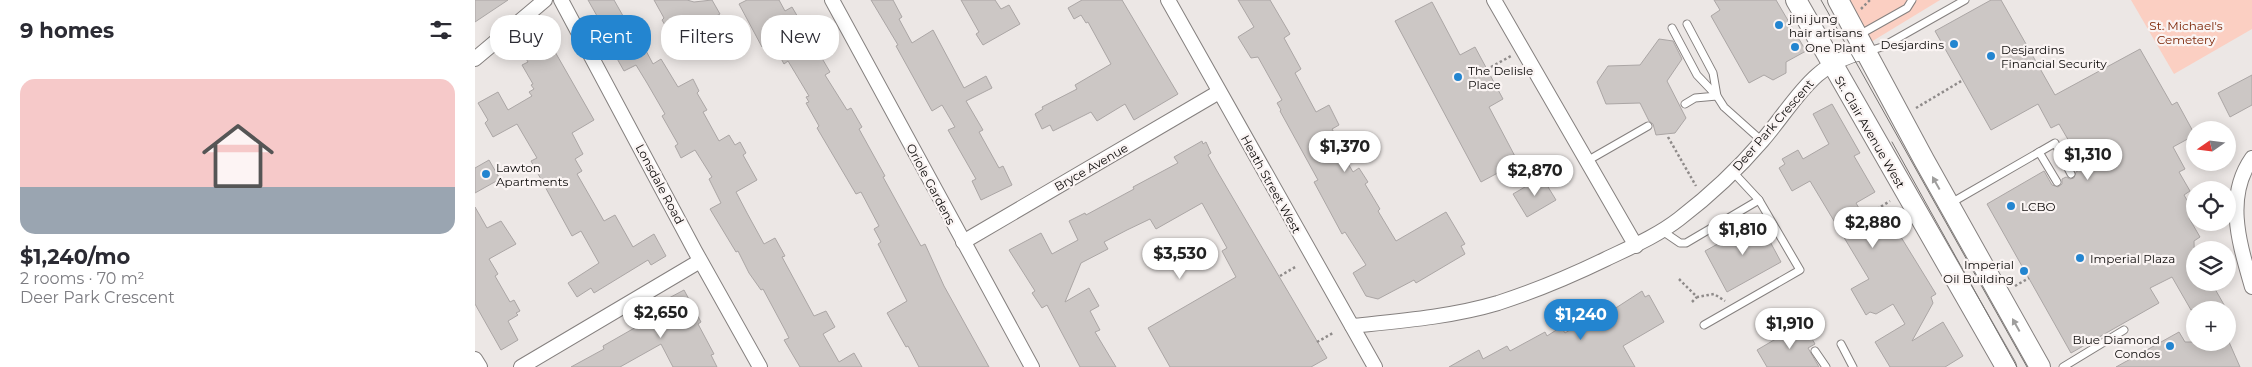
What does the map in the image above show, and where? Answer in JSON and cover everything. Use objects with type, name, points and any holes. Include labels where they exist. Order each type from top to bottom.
[{"type":"main road","name":"St. Clair Avenue West","points":[[1795,0],[2000,364]]},
{"type":"main road","points":[[1838,0],[1948,204],[2040,367]]},
{"type":"street","points":[[475,59],[545,0]]},
{"type":"street","name":"Lonsdale Road","points":[[561,0],[760,367]]},
{"type":"street","name":"Oriole Gardens","points":[[832,0],[1032,367]]},
{"type":"street","name":"Heath Street West","points":[[1168,0],[1375,367]]},
{"type":"street","points":[[1494,0],[1636,246]]},
{"type":"street","name":"Deer Park Crescent","points":[[1352,326],[1437,316],[1496,303],[1554,284],[1636,246],[1678,220],[1733,172],[1762,141],[1809,82],[1831,63],[1851,55],[1861,44]]},
{"type":"street","name":"Bryce Avenue","points":[[963,242],[1219,92]]},
{"type":"street","points":[[2252,158],[2247,165],[2237,198],[2237,235],[2252,287]]},
{"type":"street","points":[[521,367],[701,261]]},
{"type":"street","points":[[475,359],[481,367]]},
{"type":"lane","points":[[1861,44],[1907,8],[1912,0]]},
{"type":"lane","points":[[1861,44],[1882,47],[1965,0]]},
{"type":"lane","points":[[1687,24],[1713,73],[1717,96]]},
{"type":"lane","points":[[1672,28],[1697,75],[1717,96],[1724,107],[1762,141]]},
{"type":"lane","points":[[1685,104],[1695,98],[1717,96]]},
{"type":"lane","points":[[1587,161],[1648,126]]},
{"type":"lane","points":[[1948,204],[2055,143],[2071,174]]},
{"type":"lane","points":[[2039,152],[2057,182]]},
{"type":"lane","points":[[1704,325],[1800,270],[1759,200],[1733,172]]},
{"type":"lane","points":[[1661,230],[1679,243],[1686,243],[1759,200]]},
{"type":"lane","points":[[2063,367],[2124,330]]},
{"type":"lane","points":[[1841,344],[1853,367]]},
{"type":"lane","points":[[1815,351],[1826,367]]},
{"type":"path","points":[[1860,10],[1869,0]]},
{"type":"path","points":[[1491,67],[1512,55]]},
{"type":"path","points":[[1916,108],[1963,80]]},
{"type":"path","points":[[1668,137],[1697,188]]},
{"type":"path","points":[[1864,217],[1897,196]]},
{"type":"path","points":[[1279,276],[1297,266]]},
{"type":"path","points":[[2011,288],[2029,278]]},
{"type":"path","points":[[1679,279],[1697,297]]},
{"type":"path","points":[[1692,302],[1697,297],[1714,294],[1723,299],[1730,310]]},
{"type":"path","points":[[1317,342],[1333,332]]},
{"type":"green space","points":[[1847,0],[1940,0],[1871,42]]},
{"type":"green space","name":"St. Michael's Cemetery","points":[[2131,0],[2252,0],[2252,29],[2174,74]]},
{"type":"building","points":[[475,0],[508,0],[475,22]]},
{"type":"building","points":[[588,0],[614,0],[622,15],[596,15]]},
{"type":"building","points":[[654,0],[687,0],[694,2],[712,0],[720,14],[718,15],[662,15]]},
{"type":"building","points":[[747,0],[779,0],[785,11],[792,7],[797,15],[761,15],[761,45],[751,26],[751,15],[745,15],[739,4]]},
{"type":"building","points":[[871,0],[893,0],[902,17],[899,19],[912,43],[933,30],[964,88],[986,76],[992,88],[966,101],[983,130],[979,132],[999,168],[1003,166],[1012,185],[981,200],[972,181],[976,179],[948,130],[955,127],[942,105],[932,111],[896,46],[898,45]]},
{"type":"building","points":[[961,0],[995,0],[1001,9],[1009,5],[1020,24],[983,45],[976,34],[979,32]]},
{"type":"building","points":[[1082,0],[1122,0],[1178,94],[1134,120],[1125,104],[1097,121],[1091,112],[1053,131],[1050,125],[1042,129],[1035,114],[1043,109],[1042,107],[1077,89],[1075,85],[1111,64],[1088,22],[1086,23],[1081,15],[1074,19],[1068,8]]},
{"type":"building","points":[[1238,0],[1270,0],[1290,34],[1284,38],[1301,69],[1295,73],[1316,112],[1329,105],[1339,125],[1332,129],[1343,148],[1340,150],[1353,172],[1359,168],[1368,182],[1365,184],[1396,241],[1446,212],[1465,244],[1461,246],[1465,254],[1416,283],[1414,280],[1378,299],[1366,296],[1353,273],[1366,265],[1345,232],[1342,234],[1314,182],[1318,180],[1280,111],[1277,103],[1282,100],[1258,57],[1251,58],[1238,37],[1254,27]]},
{"type":"building","points":[[1714,0],[1776,0],[1806,51],[1786,62],[1786,73],[1773,80],[1764,75],[1749,83],[1711,16],[1720,10]]},
{"type":"building","points":[[1991,0],[2001,0],[2055,95],[2140,49],[2172,105],[2177,102],[2187,121],[2186,140],[2173,147],[2185,169],[2179,172],[2186,184],[2186,194],[2184,195],[2186,198],[2186,231],[2197,231],[2200,237],[2194,241],[2186,241],[2186,291],[2216,291],[2222,301],[2186,301],[2172,277],[2150,288],[2159,303],[2071,353],[1987,204],[2044,171],[2052,185],[2058,187],[2062,184],[2062,179],[2066,177],[2074,178],[2076,172],[2084,167],[2059,124],[2051,128],[2038,104],[1991,130],[1935,31]]},
{"type":"building","name":"The Delisle Place","points":[[1432,2],[1460,55],[1475,47],[1503,99],[1489,107],[1518,162],[1481,182],[1395,21]]},
{"type":"building","points":[[1659,39],[1673,41],[1682,59],[1667,81],[1686,118],[1675,133],[1656,135],[1653,124],[1649,121],[1640,103],[1606,104],[1597,82],[1608,66],[1640,65]]},
{"type":"building","points":[[661,59],[678,87],[693,79],[699,91],[697,93],[707,110],[703,112],[719,141],[729,135],[735,145],[740,142],[746,153],[743,155],[757,180],[736,192],[764,244],[775,238],[785,256],[782,257],[814,316],[826,311],[835,327],[823,334],[839,362],[854,353],[862,367],[800,367],[784,340],[789,338],[763,289],[761,290],[749,273],[738,251],[736,252],[710,209],[721,203],[709,179],[712,177],[695,150],[681,158],[675,146],[678,144],[662,116],[665,114],[636,65],[624,71],[618,60],[651,60],[653,64]]},
{"type":"building","points":[[527,60],[560,60],[594,120],[572,133],[583,154],[575,159],[582,171],[577,174],[604,221],[615,215],[633,247],[654,234],[666,256],[651,265],[648,260],[594,293],[591,288],[577,297],[568,283],[599,263],[581,231],[572,236],[531,161],[537,158],[517,124],[493,137],[485,123],[488,120],[478,103],[498,92],[508,110],[532,96],[529,92],[534,89],[531,85],[533,84],[522,65],[528,62]]},
{"type":"building","points":[[782,60],[823,60],[830,72],[825,75],[847,110],[851,108],[862,127],[859,129],[885,176],[883,177],[921,246],[925,244],[944,286],[989,367],[919,367],[887,313],[907,301],[878,244],[881,242],[874,229],[879,226],[861,192],[856,194],[817,128],[819,126],[806,103],[809,102],[806,97],[809,96],[788,61],[784,64]]},
{"type":"building","points":[[2252,75],[2252,105],[2230,117],[2218,93]]},
{"type":"building","points":[[1832,104],[1860,153],[1854,156],[1875,192],[1856,203],[1870,227],[1888,216],[1936,294],[1931,297],[1933,303],[1912,341],[1943,322],[1963,356],[1945,367],[1890,367],[1875,342],[1905,324],[1893,304],[1876,314],[1870,312],[1866,315],[1851,289],[1869,279],[1810,181],[1792,191],[1779,168],[1785,164],[1782,159],[1798,150],[1803,159],[1829,144],[1813,114]]},
{"type":"building","points":[[1202,141],[1203,144],[1206,142],[1211,153],[1208,155],[1327,358],[1311,367],[1170,367],[1148,328],[1236,277],[1222,251],[1227,248],[1202,203],[1156,229],[1150,219],[1127,230],[1104,242],[1108,249],[1081,263],[1065,302],[1089,288],[1099,306],[1090,311],[1100,330],[1095,332],[1116,367],[1080,367],[1047,305],[1042,308],[1032,293],[1035,291],[1009,250],[1041,233],[1052,254],[1078,240],[1069,221],[1085,213],[1086,215],[1178,163],[1174,157]]},
{"type":"building","name":"Lawton Apartments","points":[[489,160],[500,179],[475,193],[475,168]]},
{"type":"building","points":[[1542,177],[1556,200],[1527,217],[1513,194]]},
{"type":"building","points":[[475,207],[487,228],[501,221],[516,244],[489,259],[498,274],[495,276],[510,302],[514,300],[520,311],[516,313],[518,315],[508,321],[518,340],[501,350],[475,304]]},
{"type":"building","points":[[1759,221],[1781,262],[1727,292],[1705,251]]},
{"type":"building","points":[[684,290],[701,322],[698,324],[714,354],[711,355],[717,367],[673,367],[661,344],[620,367],[571,367],[604,349],[603,346],[652,318],[656,314],[652,307]]},
{"type":"building","points":[[1642,291],[1645,297],[1649,295],[1664,322],[1623,346],[1635,367],[1449,367],[1479,350],[1483,359],[1507,346],[1510,351],[1545,332],[1547,336],[1561,327],[1565,333],[1602,311],[1605,315]]},
{"type":"building","points":[[1803,323],[1815,344],[1808,348],[1819,367],[1767,367],[1757,350]]},
{"type":"building","name":"Blue Diamond Condos","points":[[2179,332],[2186,342],[2186,351],[2233,351],[2240,367],[2116,367]]},
{"type":"tram line","points":[[1821,0],[2027,367]]},
{"type":"tram line","points":[[1892,142],[2017,367]]},
{"type":"place","name":"jini jung hair artisans","points":[[1779,25]]},
{"type":"place","name":"Desjardins","points":[[1954,44]]},
{"type":"place","name":"One Plant","points":[[1795,47]]},
{"type":"place","name":"Desjardins Financial Security","points":[[1991,56]]},
{"type":"place","name":"The Delisle Place","points":[[1458,77]]},
{"type":"place","name":"Lawton Apartments","points":[[486,174]]},
{"type":"place","name":"LCBO","points":[[2011,206]]},
{"type":"place","name":"Imperial Plaza","points":[[2080,258]]},
{"type":"place","name":"Imperial Oil Building","points":[[2024,271]]},
{"type":"place","name":"Blue Diamond Condos","points":[[2170,346]]}]
